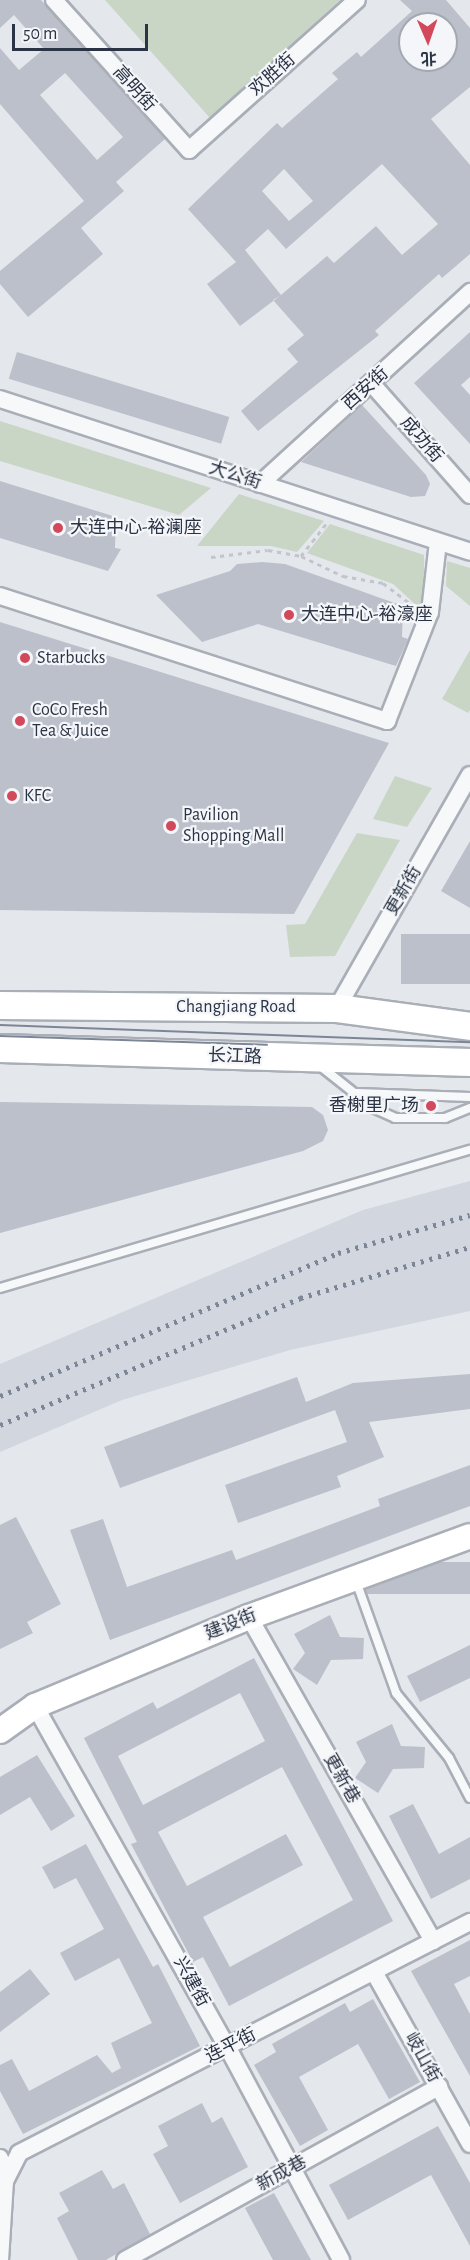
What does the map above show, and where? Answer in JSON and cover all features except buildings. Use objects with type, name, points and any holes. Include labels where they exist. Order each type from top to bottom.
[{"type":"main road","name":"Changjiang Road","points":[[0,1005],[337,1008],[470,1026]]},
{"type":"main road","name":"长江路","points":[[0,1048],[308,1059],[470,1062]]},
{"type":"main road","name":"建设街","points":[[0,1731],[35,1706],[249,1617],[470,1536]]},
{"type":"street","name":"高明街","points":[[54,0],[189,150]]},
{"type":"street","name":"欢胜街","points":[[189,150],[357,0]]},
{"type":"street","name":"西安街","points":[[260,484],[470,292]]},
{"type":"street","name":"成功街","points":[[372,384],[470,495]]},
{"type":"street","name":"大公街","points":[[0,399],[470,552]]},
{"type":"street","points":[[0,596],[387,721],[430,612],[438,542]]},
{"type":"street","name":"更新街","points":[[337,1008],[470,775]]},
{"type":"street","name":"更新巷","points":[[249,1617],[433,1941]]},
{"type":"street","name":"兴建街","points":[[35,1706],[228,2048],[341,2260]]},
{"type":"street","name":"连平街","points":[[5,2181],[19,2153],[228,2048],[470,1922]]},
{"type":"street","name":"岐山街","points":[[374,1971],[470,2144]]},
{"type":"street","name":"新成巷","points":[[133,2258],[439,2087]]},
{"type":"street","points":[[0,2158],[5,2181],[0,2260]]},
{"type":"lane","points":[[308,1059],[395,1118],[445,1118],[470,1108]]},
{"type":"lane","points":[[355,1093],[470,1097]]},
{"type":"lane","points":[[0,1288],[470,1150]]},
{"type":"lane","points":[[355,1578],[396,1693],[449,1758],[470,1798]]},
{"type":"path","points":[[301,556],[330,520]]},
{"type":"path","points":[[211,557],[268,550],[301,556],[343,576],[383,583],[413,606]]},
{"type":"shaded area","points":[[470,1181],[470,1311],[290,1350],[122,1400],[0,1452],[0,1364],[363,1210]]},
{"type":"green space","points":[[105,0],[340,0],[210,118]]},
{"type":"green space","points":[[0,421],[211,488],[179,515],[0,461]]},
{"type":"green space","points":[[239,494],[324,521],[297,552],[271,546],[197,546]]},
{"type":"green space","points":[[330,524],[424,555],[424,620],[419,624],[416,605],[393,584],[307,553]]},
{"type":"green space","points":[[447,561],[470,568],[470,606],[446,586]]},
{"type":"green space","points":[[470,650],[470,710],[468,713],[442,699]]},
{"type":"green space","points":[[395,776],[432,788],[407,827],[373,819]]},
{"type":"green space","points":[[357,833],[400,840],[335,956],[290,957],[286,925],[305,924]]},
{"type":"tram line","points":[[0,1025],[470,1042]]},
{"type":"tram line","points":[[0,1036],[267,1045]]},
{"type":"railway","points":[[0,1396],[338,1253],[470,1215]]},
{"type":"railway","points":[[0,1425],[300,1298],[470,1247]]},
{"type":"place","name":"大连中心-裕澜座","points":[[58,528]]},
{"type":"place","name":"大连中心-裕濠座","points":[[289,615]]},
{"type":"place","name":"Starbucks","points":[[25,658]]},
{"type":"place","name":"CoCo Fresh Tea & Juice","points":[[20,721]]},
{"type":"place","name":"KFC","points":[[12,796]]},
{"type":"place","name":"Pavilion Shopping Mall","points":[[171,826]]},
{"type":"place","name":"香榭里广场","points":[[431,1106]]}]
